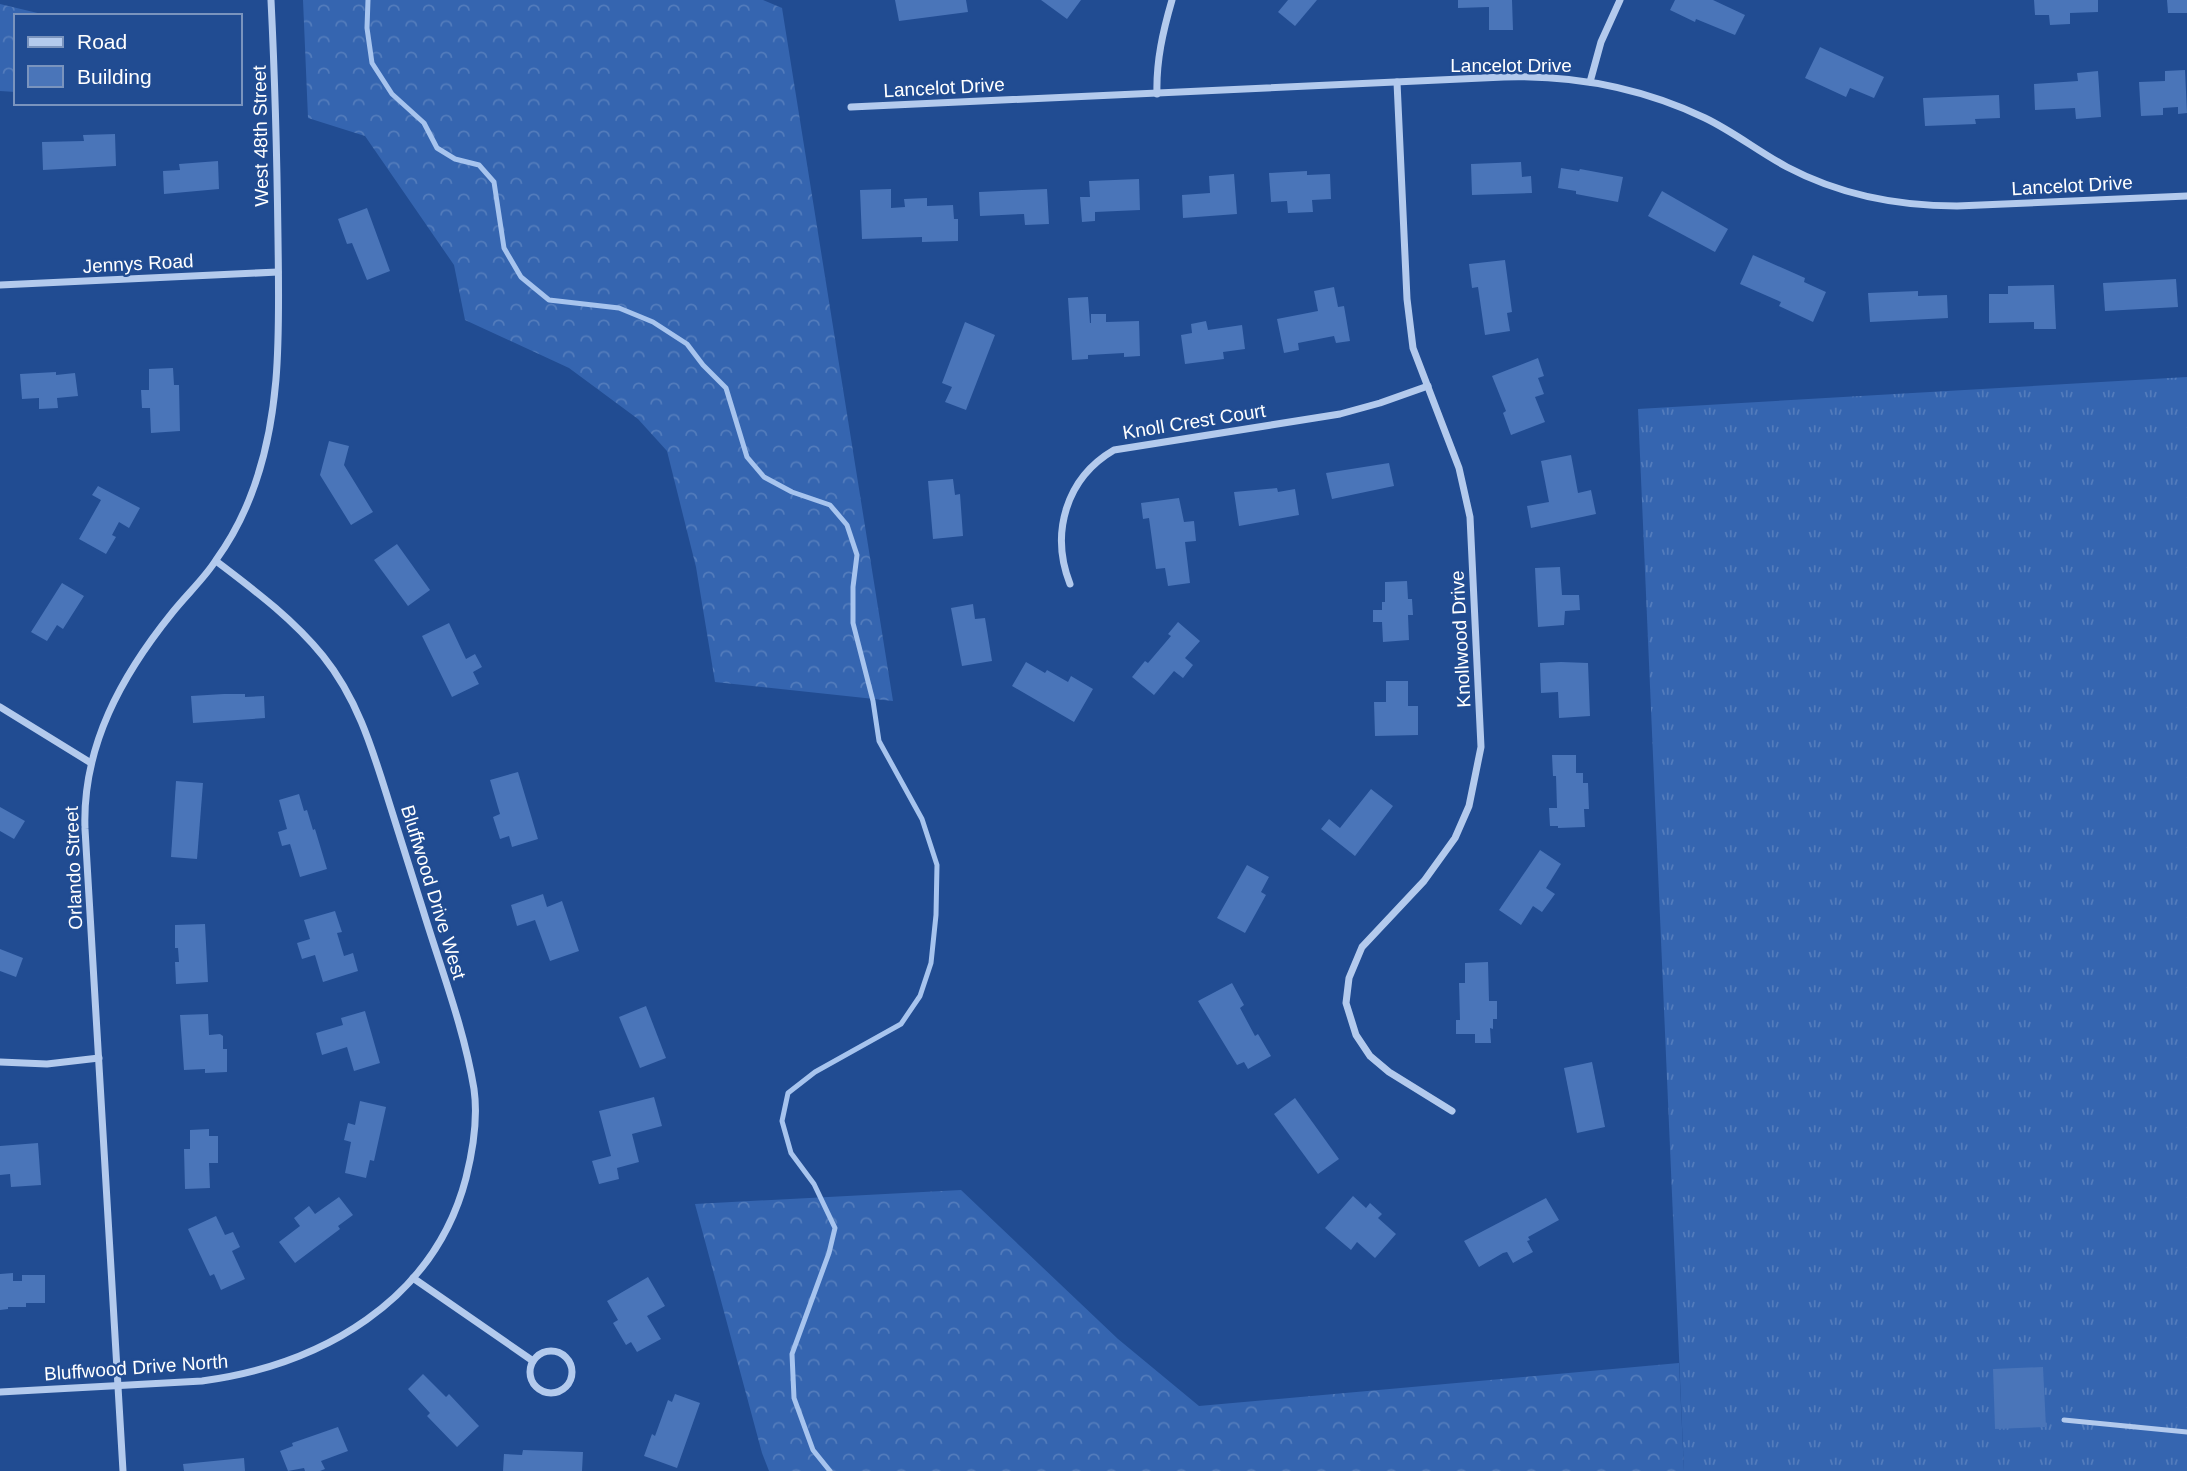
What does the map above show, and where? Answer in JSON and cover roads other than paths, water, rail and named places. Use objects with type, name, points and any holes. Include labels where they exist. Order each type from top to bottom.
[{"type":"street","name":"West 48th Street","points":[[271,0],[277,110],[278,272]]},
{"type":"street","points":[[1157,94],[1156,76],[1162,33],[1172,0]]},
{"type":"street","points":[[1590,82],[1601,42],[1620,0]]},
{"type":"street","name":"Lancelot Drive","points":[[852,107],[1522,77],[1590,82],[1634,92],[1682,108],[1728,131],[1801,174],[1840,189],[1889,201],[1948,206],[2187,196]]},
{"type":"street","name":"Knollwood Drive","points":[[1396,82],[1406,299],[1413,348],[1459,468],[1469,517],[1481,747],[1474,790],[1455,838],[1424,881],[1362,947],[1349,978],[1346,1003],[1356,1035],[1370,1056],[1389,1072],[1452,1111]]},
{"type":"street","name":"Jennys Road","points":[[0,285],[278,272]]},
{"type":"street","name":"Orlando Street","points":[[123,1471],[116,1386],[85,799],[100,730],[135,662],[172,612],[216,561],[249,500],[269,434],[277,374],[278,272]]},
{"type":"street","name":"Knoll Crest Court","points":[[1070,584],[1060,544],[1068,503],[1086,473],[1098,460],[1114,450],[1340,414],[1428,386]]},
{"type":"street","name":"Bluffwood Drive West","points":[[216,561],[295,624],[333,669],[359,713],[369,736],[461,1033],[474,1090],[473,1145],[468,1171],[461,1199],[451,1221],[438,1245],[413,1278]]},
{"type":"street","points":[[0,707],[91,763]]},
{"type":"street","points":[[0,1062],[47,1064],[99,1058]]},
{"type":"street","points":[[413,1278],[533,1361]]},
{"type":"street","name":"Bluffwood Drive North","points":[[0,1392],[217,1379],[288,1360],[359,1326],[388,1305],[413,1278]]},
{"type":"street","points":[[554,1351],[563,1355],[571,1367],[569,1382],[558,1392],[542,1391],[534,1385],[530,1376],[533,1361],[544,1352],[554,1351]]},
{"type":"lane","points":[[2064,1420],[2187,1432]]},
{"type":"waterway","points":[[368,0],[367,28],[372,63],[392,94],[424,123],[437,148],[455,159],[479,165],[494,182],[504,248],[521,277],[549,300],[619,308],[653,322],[687,344],[726,388],[747,457],[764,477],[792,492],[830,505],[847,525],[857,555],[853,587],[853,623],[873,701],[879,741],[922,819],[937,865],[936,915],[931,963],[920,996],[901,1024],[815,1072],[788,1093],[782,1121],[791,1153],[814,1184],[835,1228],[829,1253],[792,1354],[794,1398],[813,1450],[830,1471]]}]
